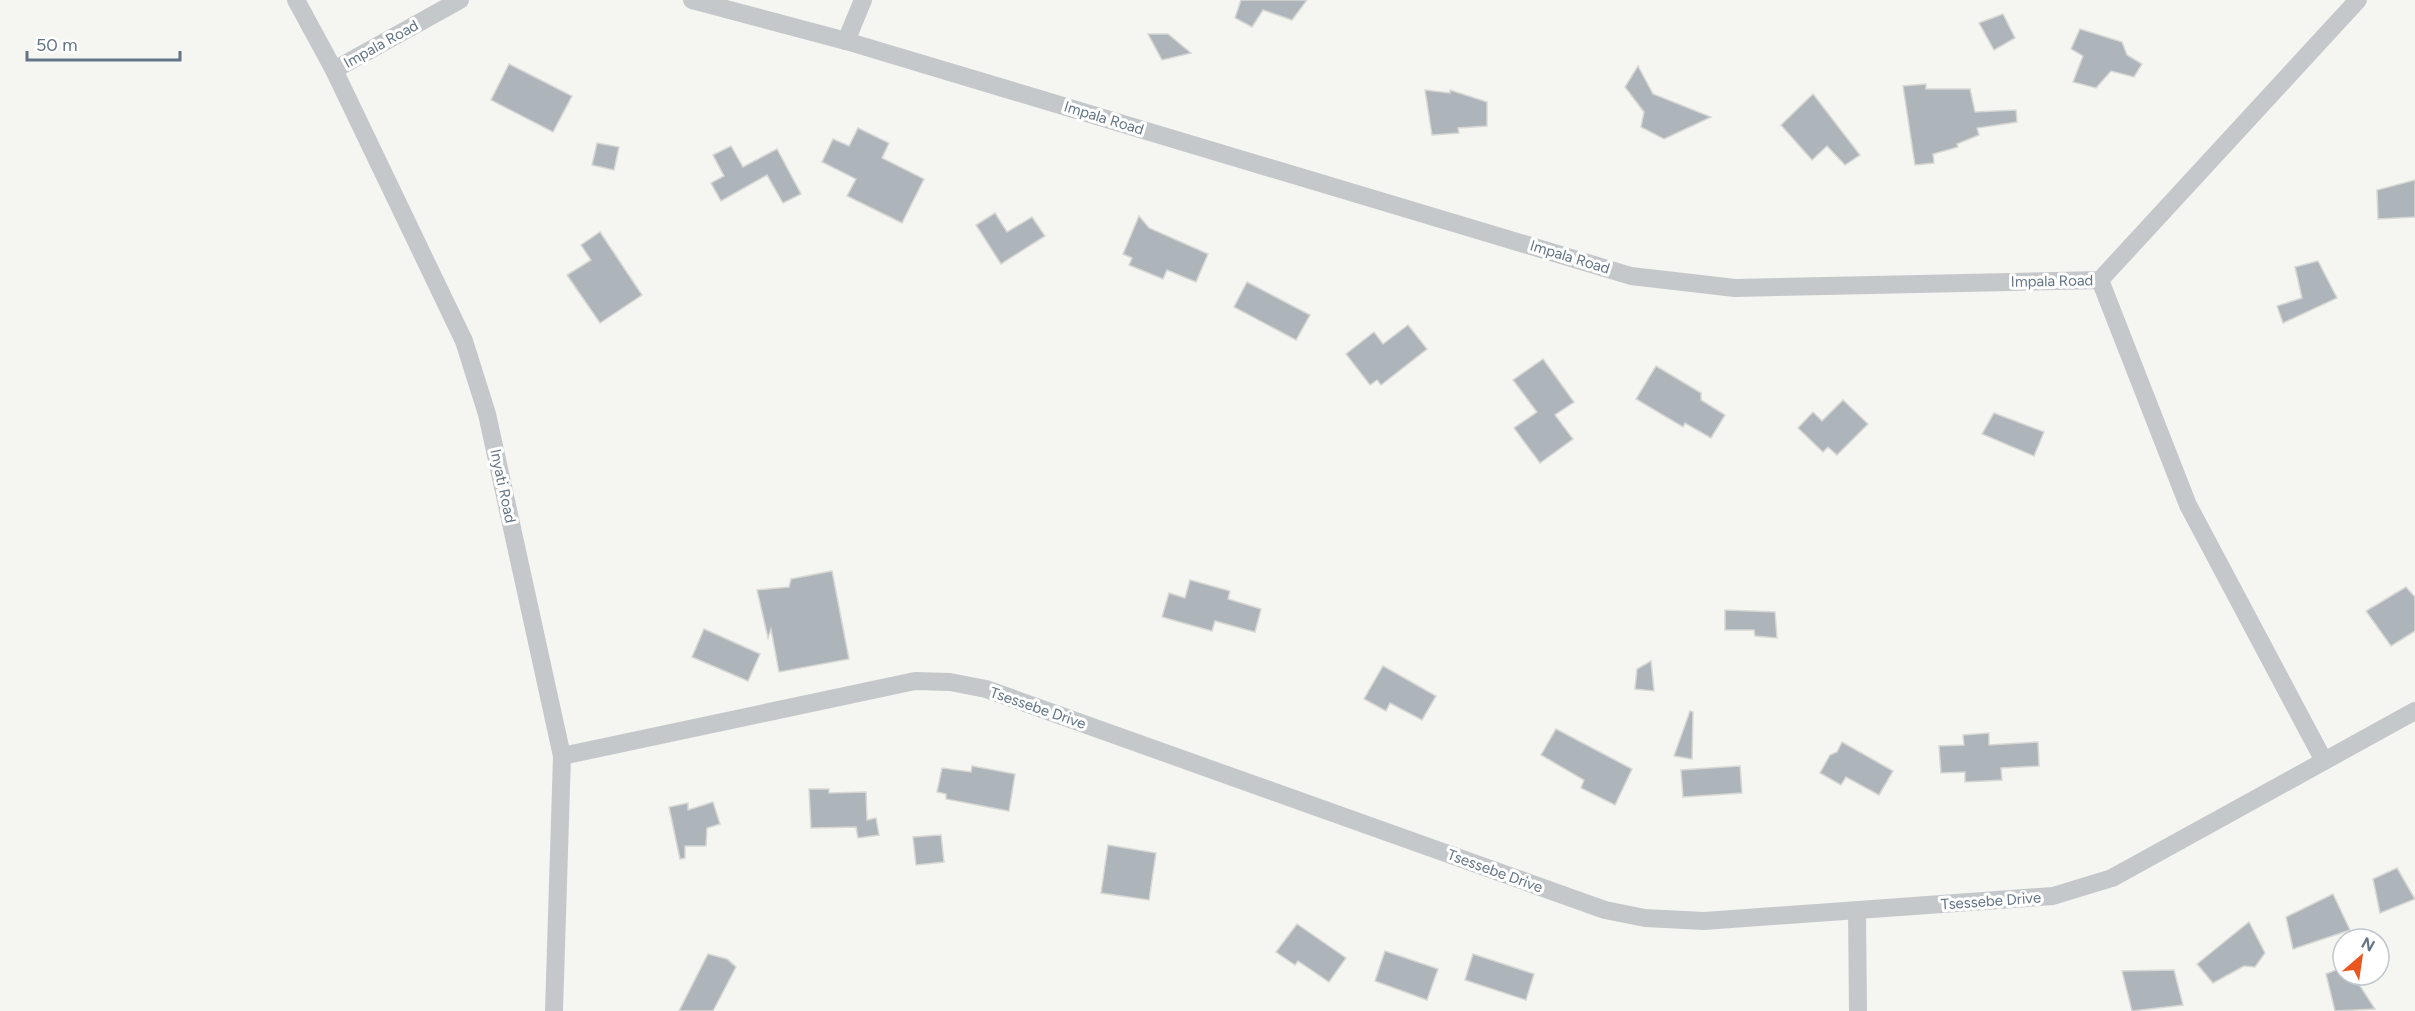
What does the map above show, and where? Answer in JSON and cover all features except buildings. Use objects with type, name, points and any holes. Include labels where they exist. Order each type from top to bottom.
[{"type":"street","name":"Inyati Road","points":[[296,0],[334,70],[464,341],[487,414],[562,756],[554,1011]]},
{"type":"street","name":"Impala Road","points":[[334,70],[460,0]]},
{"type":"street","name":"Impala Road","points":[[692,0],[846,41],[1631,276],[1735,288],[2100,280],[2358,0]]},
{"type":"street","points":[[846,41],[863,0]]},
{"type":"street","points":[[2100,280],[2188,505],[2324,761]]},
{"type":"street","name":"Tsessebe Drive","points":[[562,756],[915,681],[950,682],[986,689],[1605,910],[1645,918],[1704,921],[2054,896],[2112,878],[2415,711]]},
{"type":"street","points":[[1857,910],[1858,1011]]}]
